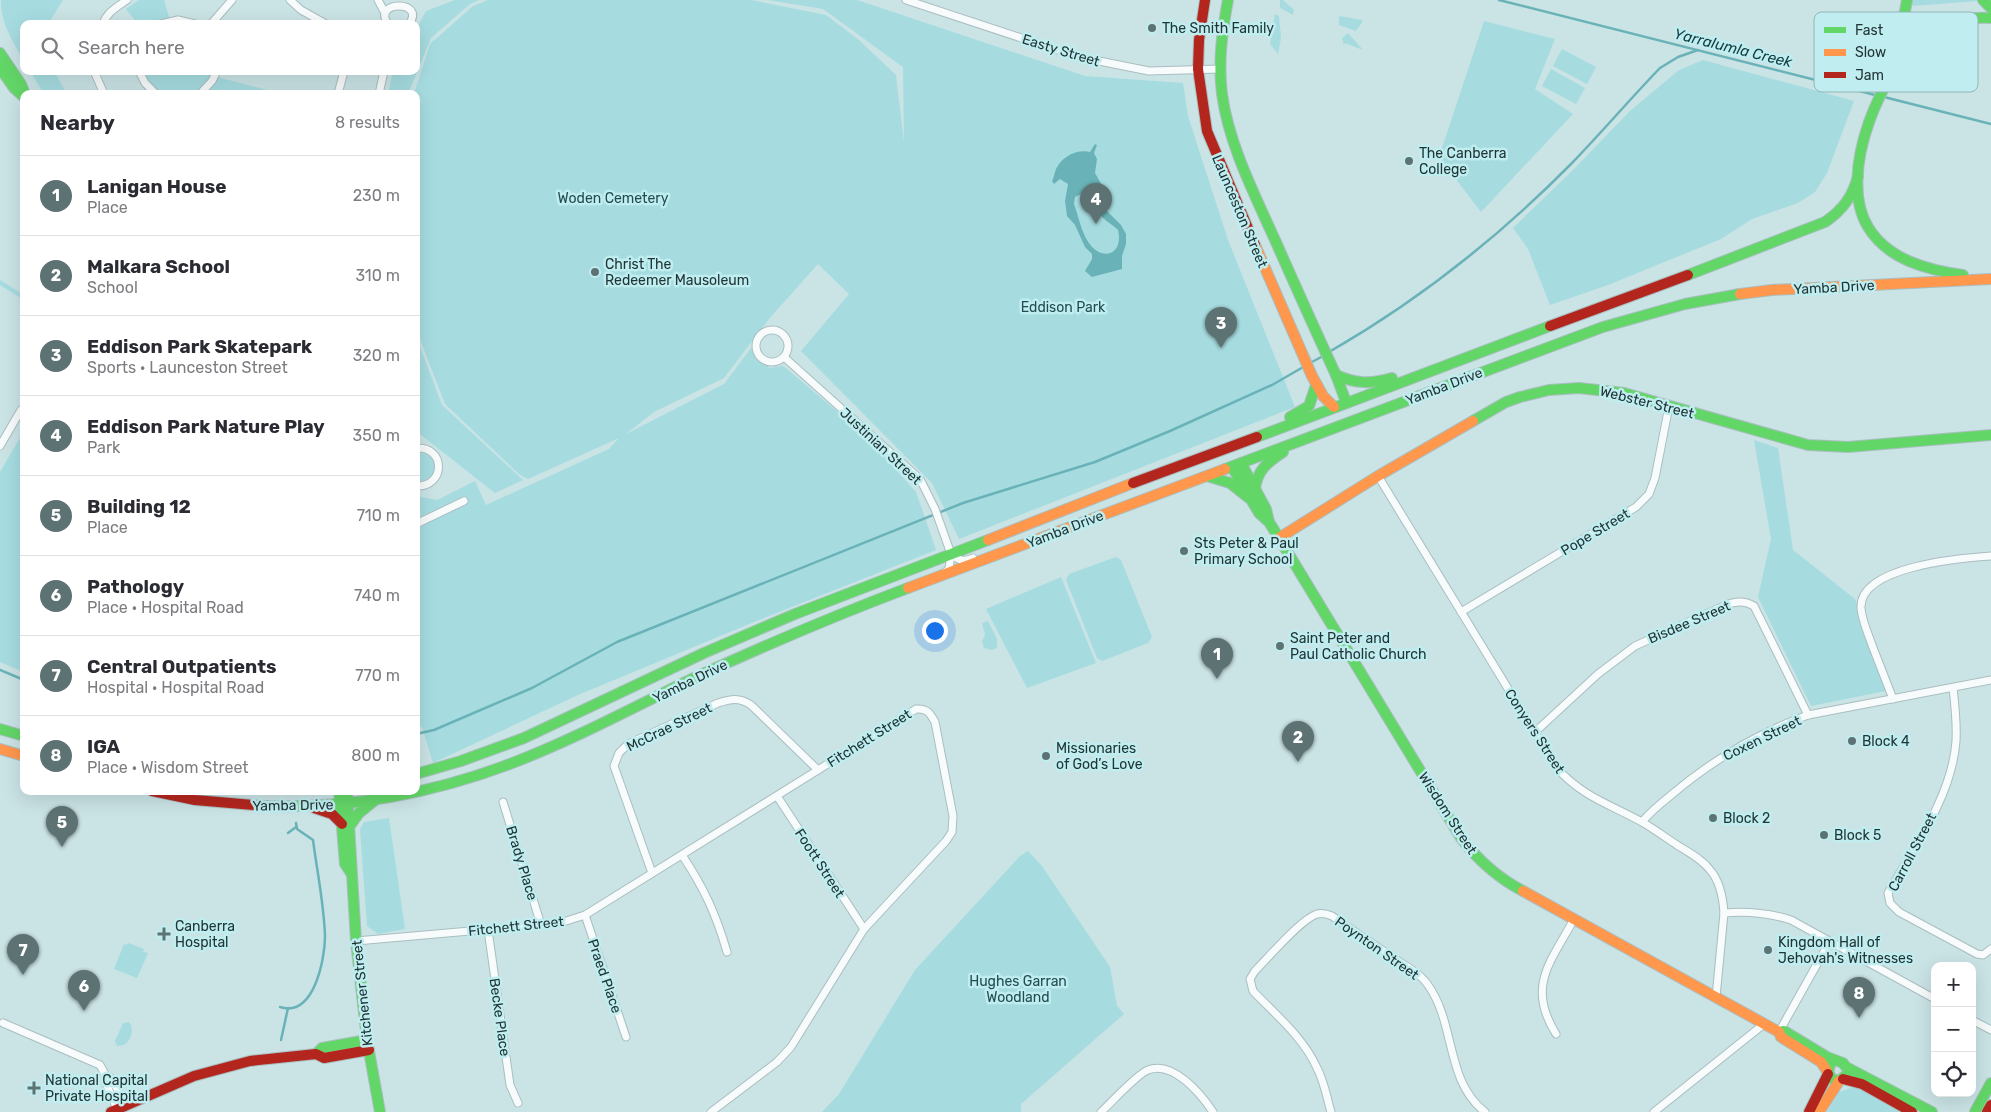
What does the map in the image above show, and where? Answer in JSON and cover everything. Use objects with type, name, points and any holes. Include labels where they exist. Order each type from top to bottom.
[{"type":"main road","name":"Launceston Street","points":[[1205,0],[1199,40],[1198,69],[1207,131],[1222,170],[1314,381],[1323,396],[1348,422]]},
{"type":"main road","name":"Launceston Street","points":[[1228,0],[1223,22],[1220,69],[1227,122],[1240,163],[1336,375],[1346,402],[1348,422]]},
{"type":"main road","points":[[1982,0],[1991,8]]},
{"type":"main road","points":[[1978,18],[1991,18]]},
{"type":"main road","points":[[0,53],[22,84],[23,90]]},
{"type":"main road","points":[[0,68],[14,88],[20,92]]},
{"type":"main road","points":[[1883,92],[1872,118],[1861,154],[1858,176],[1858,194],[1864,215],[1877,238],[1891,252],[1906,261],[1932,271],[1991,278]]},
{"type":"main road","name":"Yamba Drive","points":[[420,773],[461,761],[524,738],[713,649],[795,614],[1230,446],[1817,226],[1833,217],[1843,208],[1854,190],[1858,176]]},
{"type":"main road","name":"Yamba Drive","points":[[420,790],[457,782],[514,763],[765,645],[933,579],[1603,327],[1685,304],[1734,294],[1772,290],[1991,278]]},
{"type":"main road","points":[[1336,375],[1350,382],[1372,384],[1406,373],[1432,370]]},
{"type":"main road","points":[[1263,434],[1282,420],[1308,408],[1312,403],[1314,381]]},
{"type":"main road","name":"Webster Street","points":[[1279,538],[1378,476],[1506,402],[1528,393],[1558,388],[1605,388],[1808,445],[1848,447],[1991,434]]},
{"type":"main road","points":[[1207,476],[1226,480],[1252,494],[1258,472],[1298,441]]},
{"type":"main road","name":"Wisdom Street","points":[[1230,446],[1237,465],[1252,494],[1266,509],[1269,522],[1461,838],[1477,858],[1510,884],[1779,1032],[1781,1036],[1821,1062],[1828,1072]]},
{"type":"main road","points":[[0,729],[20,735]]},
{"type":"main road","points":[[0,749],[20,755]]},
{"type":"main road","name":"Yamba Drive","points":[[171,795],[194,800],[239,805],[310,806],[344,804],[396,795]]},
{"type":"main road","name":"Kitchener Street","points":[[341,795],[344,804],[353,863],[351,873],[356,941],[368,1045],[380,1112]]},
{"type":"main road","name":"Kitchener Street","points":[[344,804],[346,795]]},
{"type":"main road","points":[[310,806],[332,814],[346,826],[377,799]]},
{"type":"main road","name":"Wisdom Street","points":[[1779,1032],[1784,1031],[1932,1112]]},
{"type":"main road","points":[[118,1109],[194,1076],[250,1061],[316,1054],[324,1058],[368,1045]]},
{"type":"main road","points":[[1809,1112],[1830,1064],[1842,1064],[1846,1073],[1819,1112]]},
{"type":"main road","points":[[1828,1072],[1832,1079],[1862,1084],[1912,1112]]},
{"type":"main road","points":[[1975,1112],[1991,1084]]},
{"type":"main road","points":[[1987,1112],[1991,1105]]},
{"type":"street","points":[[104,20],[110,11],[127,0]]},
{"type":"street","points":[[214,20],[232,0]]},
{"type":"street","points":[[290,0],[308,15],[318,20]]},
{"type":"street","points":[[378,0],[387,20]]},
{"type":"street","name":"Easty Street","points":[[906,0],[1102,63],[1149,71],[1220,69]]},
{"type":"street","points":[[385,14],[391,1],[402,1],[409,6],[412,14],[410,20]]},
{"type":"street","points":[[96,75],[102,90]]},
{"type":"street","points":[[142,75],[145,83],[152,90]]},
{"type":"street","points":[[204,90],[212,81],[214,75]]},
{"type":"street","points":[[339,90],[343,75]]},
{"type":"street","points":[[379,90],[383,75]]},
{"type":"street","points":[[771,330],[778,330],[784,334],[789,346],[784,358],[771,362],[760,356],[756,343],[761,334],[771,330]]},
{"type":"street","name":"Justinian Street","points":[[784,358],[920,479],[951,554]]},
{"type":"street","name":"Pope Street","points":[[1461,612],[1636,507],[1649,494],[1655,478],[1669,406]]},
{"type":"street","points":[[0,446],[20,412]]},
{"type":"street","points":[[420,447],[434,454],[438,460],[437,476],[430,483],[420,485]]},
{"type":"street","name":"Conyers Street","points":[[1378,476],[1556,767],[1567,780],[1584,793],[1642,822],[1709,868],[1723,900],[1724,913],[1716,997]]},
{"type":"street","points":[[420,522],[464,502]]},
{"type":"street","points":[[951,554],[957,559],[966,561],[978,556],[993,556]]},
{"type":"street","points":[[933,579],[949,569],[951,554]]},
{"type":"street","points":[[1892,699],[1864,622],[1861,607],[1863,595],[1872,586],[1895,573],[1920,565],[1942,560],[1991,556]]},
{"type":"street","name":"Bisdee Street","points":[[1534,733],[1598,674],[1635,646],[1738,601],[1748,602],[1754,606],[1808,715]]},
{"type":"street","name":"Coxen Street","points":[[1642,822],[1682,786],[1723,756],[1783,724],[1808,715],[1991,680]]},
{"type":"street","name":"Carroll Street","points":[[1953,688],[1956,742],[1945,788],[1936,809],[1888,893],[1890,903],[1899,912],[1977,954],[1983,955],[1991,949]]},
{"type":"street","name":"McCrae Street","points":[[652,873],[614,766],[619,753],[628,744],[718,703],[732,699],[742,699],[818,770]]},
{"type":"street","name":"Fitchett Street","points":[[356,941],[560,923],[584,916],[916,709],[926,710],[931,714],[935,722],[953,816],[952,832],[946,841],[864,929],[791,1047],[777,1062],[711,1112]]},
{"type":"street","name":"Foott Street","points":[[776,796],[864,929]]},
{"type":"street","name":"Brady Place","points":[[502,802],[541,925]]},
{"type":"street","points":[[682,855],[702,885],[712,907],[727,952]]},
{"type":"street","name":"Poynton Street","points":[[1331,1112],[1318,1070],[1303,1042],[1253,991],[1250,979],[1255,971],[1305,921],[1315,914],[1323,913],[1332,916],[1404,965],[1420,976],[1428,985],[1442,1018],[1460,1079],[1468,1096],[1484,1112]]},
{"type":"street","points":[[1724,913],[1756,913],[1791,920],[1931,997]]},
{"type":"street","name":"Praed Place","points":[[584,916],[626,1037]]},
{"type":"street","points":[[1556,1034],[1543,1007],[1541,990],[1543,977],[1574,919]]},
{"type":"street","name":"Becke Place","points":[[488,930],[510,1085],[518,1103]]},
{"type":"street","points":[[1779,1032],[1830,941]]},
{"type":"street","points":[[1976,1022],[1991,1030]]},
{"type":"street","points":[[3,1023],[100,1066],[106,1076],[111,1078],[118,1109]]},
{"type":"street","points":[[1654,1112],[1764,1024]]},
{"type":"street","points":[[1101,1112],[1146,1070],[1159,1068],[1185,1080],[1203,1098],[1213,1112]]},
{"type":"green space","points":[[1,0],[63,0],[50,20],[20,20],[20,53],[5,24]]},
{"type":"green space","points":[[139,0],[164,0],[170,20],[135,20],[126,9]]},
{"type":"green space","points":[[455,0],[479,0],[470,4],[431,38],[420,65],[420,22],[426,11]]},
{"type":"green space","points":[[488,0],[751,0],[826,15],[859,40],[896,75],[904,143],[903,67],[823,9],[768,0],[857,0],[1085,76],[1183,83],[1188,116],[1228,240],[1295,407],[959,539],[932,483],[801,351],[849,294],[818,264],[769,319],[724,378],[654,412],[626,434],[724,384],[751,348],[761,361],[770,368],[783,366],[787,369],[865,435],[916,492],[936,550],[754,622],[578,695],[433,763],[422,727],[420,727],[420,497],[437,500],[475,481],[486,505],[609,449],[619,438],[528,479],[520,475],[445,404],[420,339],[420,90],[415,90],[430,44],[473,6]]},
{"type":"green space","points":[[1280,0],[1283,0],[1294,10],[1293,15],[1280,8]]},
{"type":"green space","points":[[1912,0],[1991,0],[1912,6]]},
{"type":"green space","points":[[1275,14],[1279,16],[1281,38],[1278,54],[1270,44]]},
{"type":"green space","points":[[1339,16],[1363,21],[1356,31],[1339,25]]},
{"type":"green space","points":[[1484,21],[1555,39],[1535,89],[1573,114],[1481,212],[1439,157]]},
{"type":"green space","points":[[1348,33],[1363,50],[1345,43],[1344,45],[1342,38]]},
{"type":"green space","points":[[1562,49],[1596,67],[1587,84],[1553,66]]},
{"type":"green space","points":[[1703,60],[1814,90],[1814,92],[1821,92],[1854,101],[1827,173],[1815,192],[1798,203],[1752,219],[1721,239],[1608,285],[1550,305],[1528,249],[1513,228],[1630,111],[1679,70]]},
{"type":"green space","points":[[1551,69],[1585,88],[1576,104],[1542,86]]},
{"type":"green space","points":[[32,75],[56,75],[65,90],[42,90]]},
{"type":"green space","points":[[144,75],[213,75],[267,90],[155,90],[147,84]]},
{"type":"green space","points":[[392,75],[416,75],[410,90],[389,90]]},
{"type":"green space","points":[[0,280],[20,292],[20,298],[0,285]]},
{"type":"green space","points":[[420,347],[442,405],[523,480],[495,493],[420,434]]},
{"type":"green space","points":[[20,438],[20,670],[0,662],[0,472]]},
{"type":"green space","points":[[1754,440],[1778,448],[1793,550],[1855,599],[1886,691],[1811,706],[1758,597],[1771,539]]},
{"type":"green space","points":[[420,453],[429,456],[436,466],[436,471],[429,480],[420,481]]},
{"type":"green space","points":[[1116,557],[1121,560],[1152,637],[1148,643],[1102,661],[1097,658],[1066,580],[1069,574]]},
{"type":"green space","points":[[1061,577],[1096,663],[1027,688],[986,609]]},
{"type":"green space","points":[[988,621],[997,639],[997,648],[992,650],[984,648],[982,641],[985,635],[982,623]]},
{"type":"green space","points":[[389,818],[405,929],[378,934],[367,926],[360,829],[364,822]]},
{"type":"green space","name":"Hughes Garran Woodland","points":[[1028,851],[1042,866],[1110,967],[1117,1006],[1124,1014],[1021,1104],[1021,1112],[822,1112],[839,1094],[915,970],[1020,856]]},
{"type":"green space","points":[[128,943],[144,949],[143,952],[148,953],[137,978],[114,969],[124,944],[127,945]]},
{"type":"green space","points":[[129,1022],[132,1031],[129,1040],[124,1045],[117,1046],[115,1041],[123,1023]]},
{"type":"green space","points":[[1856,1086],[1902,1112],[1827,1112],[1839,1092]]},
{"type":"shaded area","points":[[1095,144],[1097,145],[1094,153],[1097,159],[1095,173],[1103,187],[1106,210],[1121,225],[1126,234],[1122,269],[1092,277],[1085,271],[1092,259],[1092,254],[1085,247],[1075,225],[1067,216],[1065,201],[1068,184],[1060,179],[1054,184],[1052,181],[1056,169],[1062,161],[1075,153],[1090,152]],"holes":[[[1081,194],[1092,200],[1102,217],[1118,230],[1118,246],[1110,253],[1105,254],[1094,249],[1084,234],[1074,204],[1075,197]]]},
{"type":"waterway","name":"Yarralumla Creek","points":[[1499,0],[1814,80]]},
{"type":"waterway","points":[[1329,352],[1394,311],[1457,266],[1545,190],[1660,68],[1678,57],[1698,50]]},
{"type":"waterway","name":"Yarralumla Creek","points":[[1863,92],[1879,96]]},
{"type":"waterway","name":"Yarralumla Creek","points":[[1884,97],[1991,124]]},
{"type":"waterway","points":[[1310,363],[1325,355]]},
{"type":"waterway","points":[[420,733],[434,730],[532,688],[617,642],[963,503],[1095,462],[1272,385],[1305,366]]},
{"type":"waterway","points":[[0,670],[20,678]]},
{"type":"waterway","points":[[280,1007],[292,1008],[301,1004],[309,995],[320,971],[325,936],[313,840],[297,829],[296,823]]},
{"type":"waterway","points":[[288,833],[296,827]]},
{"type":"waterway","points":[[281,1040],[288,1008]]},
{"type":"traffic: fast","points":[[1228,0],[1222,35],[1220,70],[1225,113],[1230,132],[1251,187],[1336,375],[1346,402]]},
{"type":"traffic: fast","points":[[1905,12],[1907,0]]},
{"type":"traffic: fast","points":[[1983,0],[1991,8]]},
{"type":"traffic: fast","points":[[1978,18],[1991,18]]},
{"type":"traffic: fast","points":[[0,53],[23,90]]},
{"type":"traffic: fast","points":[[0,68],[20,93]]},
{"type":"traffic: fast","points":[[1883,92],[1869,122],[1861,151],[1857,179],[1860,205],[1868,227],[1886,248],[1910,262],[1936,270],[1963,275]]},
{"type":"traffic: fast","points":[[1688,275],[1825,222],[1837,213],[1846,202],[1858,176]]},
{"type":"traffic: fast","points":[[1225,469],[1603,327],[1685,304],[1740,294]]},
{"type":"traffic: fast","points":[[1257,437],[1550,326]]},
{"type":"traffic: fast","points":[[1336,375],[1364,382],[1392,378]]},
{"type":"traffic: fast","points":[[1290,417],[1309,406],[1316,385]]},
{"type":"traffic: fast","points":[[1473,421],[1506,402],[1520,397],[1549,390],[1579,388],[1624,393],[1808,445],[1848,447],[1991,435]]},
{"type":"traffic: fast","points":[[1255,489],[1258,477],[1264,467],[1283,452]]},
{"type":"traffic: fast","points":[[1241,463],[1266,509],[1269,522]]},
{"type":"traffic: fast","points":[[1232,467],[1259,513],[1269,522],[1279,538],[1461,838],[1489,868],[1523,891]]},
{"type":"traffic: fast","points":[[1207,476],[1230,483],[1249,498]]},
{"type":"traffic: fast","points":[[420,773],[461,761],[524,738],[704,653],[795,614],[988,540]]},
{"type":"traffic: fast","points":[[420,791],[485,773],[561,743],[749,653],[908,588]]},
{"type":"traffic: fast","points":[[0,729],[20,735]]},
{"type":"traffic: fast","points":[[339,795],[345,864],[351,873]]},
{"type":"traffic: fast","points":[[347,795],[356,941],[367,1040],[380,1112]]},
{"type":"traffic: fast","points":[[264,806],[328,805],[401,795]]},
{"type":"traffic: fast","points":[[349,827],[359,813],[375,800]]},
{"type":"traffic: fast","points":[[1779,1032],[1784,1031],[1827,1057],[1843,1063],[1846,1067],[1932,1112]]},
{"type":"traffic: fast","points":[[316,1054],[322,1048],[367,1040]]},
{"type":"traffic: fast","points":[[1830,1065],[1828,1072],[1832,1079],[1839,1081],[1846,1075]]},
{"type":"traffic: fast","points":[[1975,1112],[1991,1083]]},
{"type":"traffic: slow","points":[[1255,245],[1312,376],[1323,396],[1334,407]]},
{"type":"traffic: slow","points":[[1740,294],[1772,290],[1991,279]]},
{"type":"traffic: slow","points":[[1279,538],[1378,476],[1473,421]]},
{"type":"traffic: slow","points":[[908,588],[1225,469]]},
{"type":"traffic: slow","points":[[988,540],[1133,483]]},
{"type":"traffic: slow","points":[[0,749],[20,755]]},
{"type":"traffic: slow","points":[[1523,891],[1779,1032],[1781,1037],[1821,1062],[1827,1071]]},
{"type":"traffic: slow","points":[[1819,1112],[1839,1081]]},
{"type":"traffic: jam","points":[[1205,0],[1199,40],[1198,69],[1207,131],[1255,245]]},
{"type":"traffic: jam","points":[[1550,326],[1688,275]]},
{"type":"traffic: jam","points":[[1133,483],[1257,437]]},
{"type":"traffic: jam","points":[[171,795],[195,800],[264,806]]},
{"type":"traffic: jam","points":[[314,808],[332,814],[342,824]]},
{"type":"traffic: jam","points":[[111,1112],[194,1076],[250,1061],[316,1054],[324,1058],[369,1050]]},
{"type":"traffic: jam","points":[[1809,1112],[1828,1074]]},
{"type":"traffic: jam","points":[[1843,1079],[1862,1084],[1912,1112]]},
{"type":"traffic: jam","points":[[1987,1112],[1991,1105]]},
{"type":"place","name":"The Smith Family","points":[[1152,28]]},
{"type":"place","name":"The Canberra College","points":[[1409,161]]},
{"type":"place","name":"Eddison Park Nature Play","points":[[1096,224]]},
{"type":"place","name":"Christ The Redeemer Mausoleum","points":[[595,272]]},
{"type":"place","name":"Eddison Park Skatepark","points":[[1221,348]]},
{"type":"place","name":"Sts Peter & Paul Primary School","points":[[1184,551]]},
{"type":"place","name":"Saint Peter and Paul Catholic Church","points":[[1280,646]]},
{"type":"place","name":"Lanigan House","points":[[1217,679]]},
{"type":"place","name":"Block 4","points":[[1852,741]]},
{"type":"place","name":"Missionaries of God’s Love","points":[[1046,756]]},
{"type":"place","name":"Malkara School","points":[[1298,762]]},
{"type":"place","name":"Block 2","points":[[1713,818]]},
{"type":"place","name":"Block 5","points":[[1824,835]]},
{"type":"place","name":"Building 12","points":[[62,847]]},
{"type":"place","name":"Canberra Hospital","points":[[164,934]]},
{"type":"place","name":"Kingdom Hall of Jehovah's Witnesses","points":[[1768,950]]},
{"type":"place","name":"Central Outpatients","points":[[23,975]]},
{"type":"place","name":"Pathology","points":[[84,1011]]},
{"type":"place","name":"IGA","points":[[1859,1018]]},
{"type":"place","name":"National Capital Private Hospital","points":[[34,1088]]},
{"type":"park label","name":"Woden Cemetery","points":[[613,198]]},
{"type":"park label","name":"Eddison Park","points":[[1063,307]]}]
